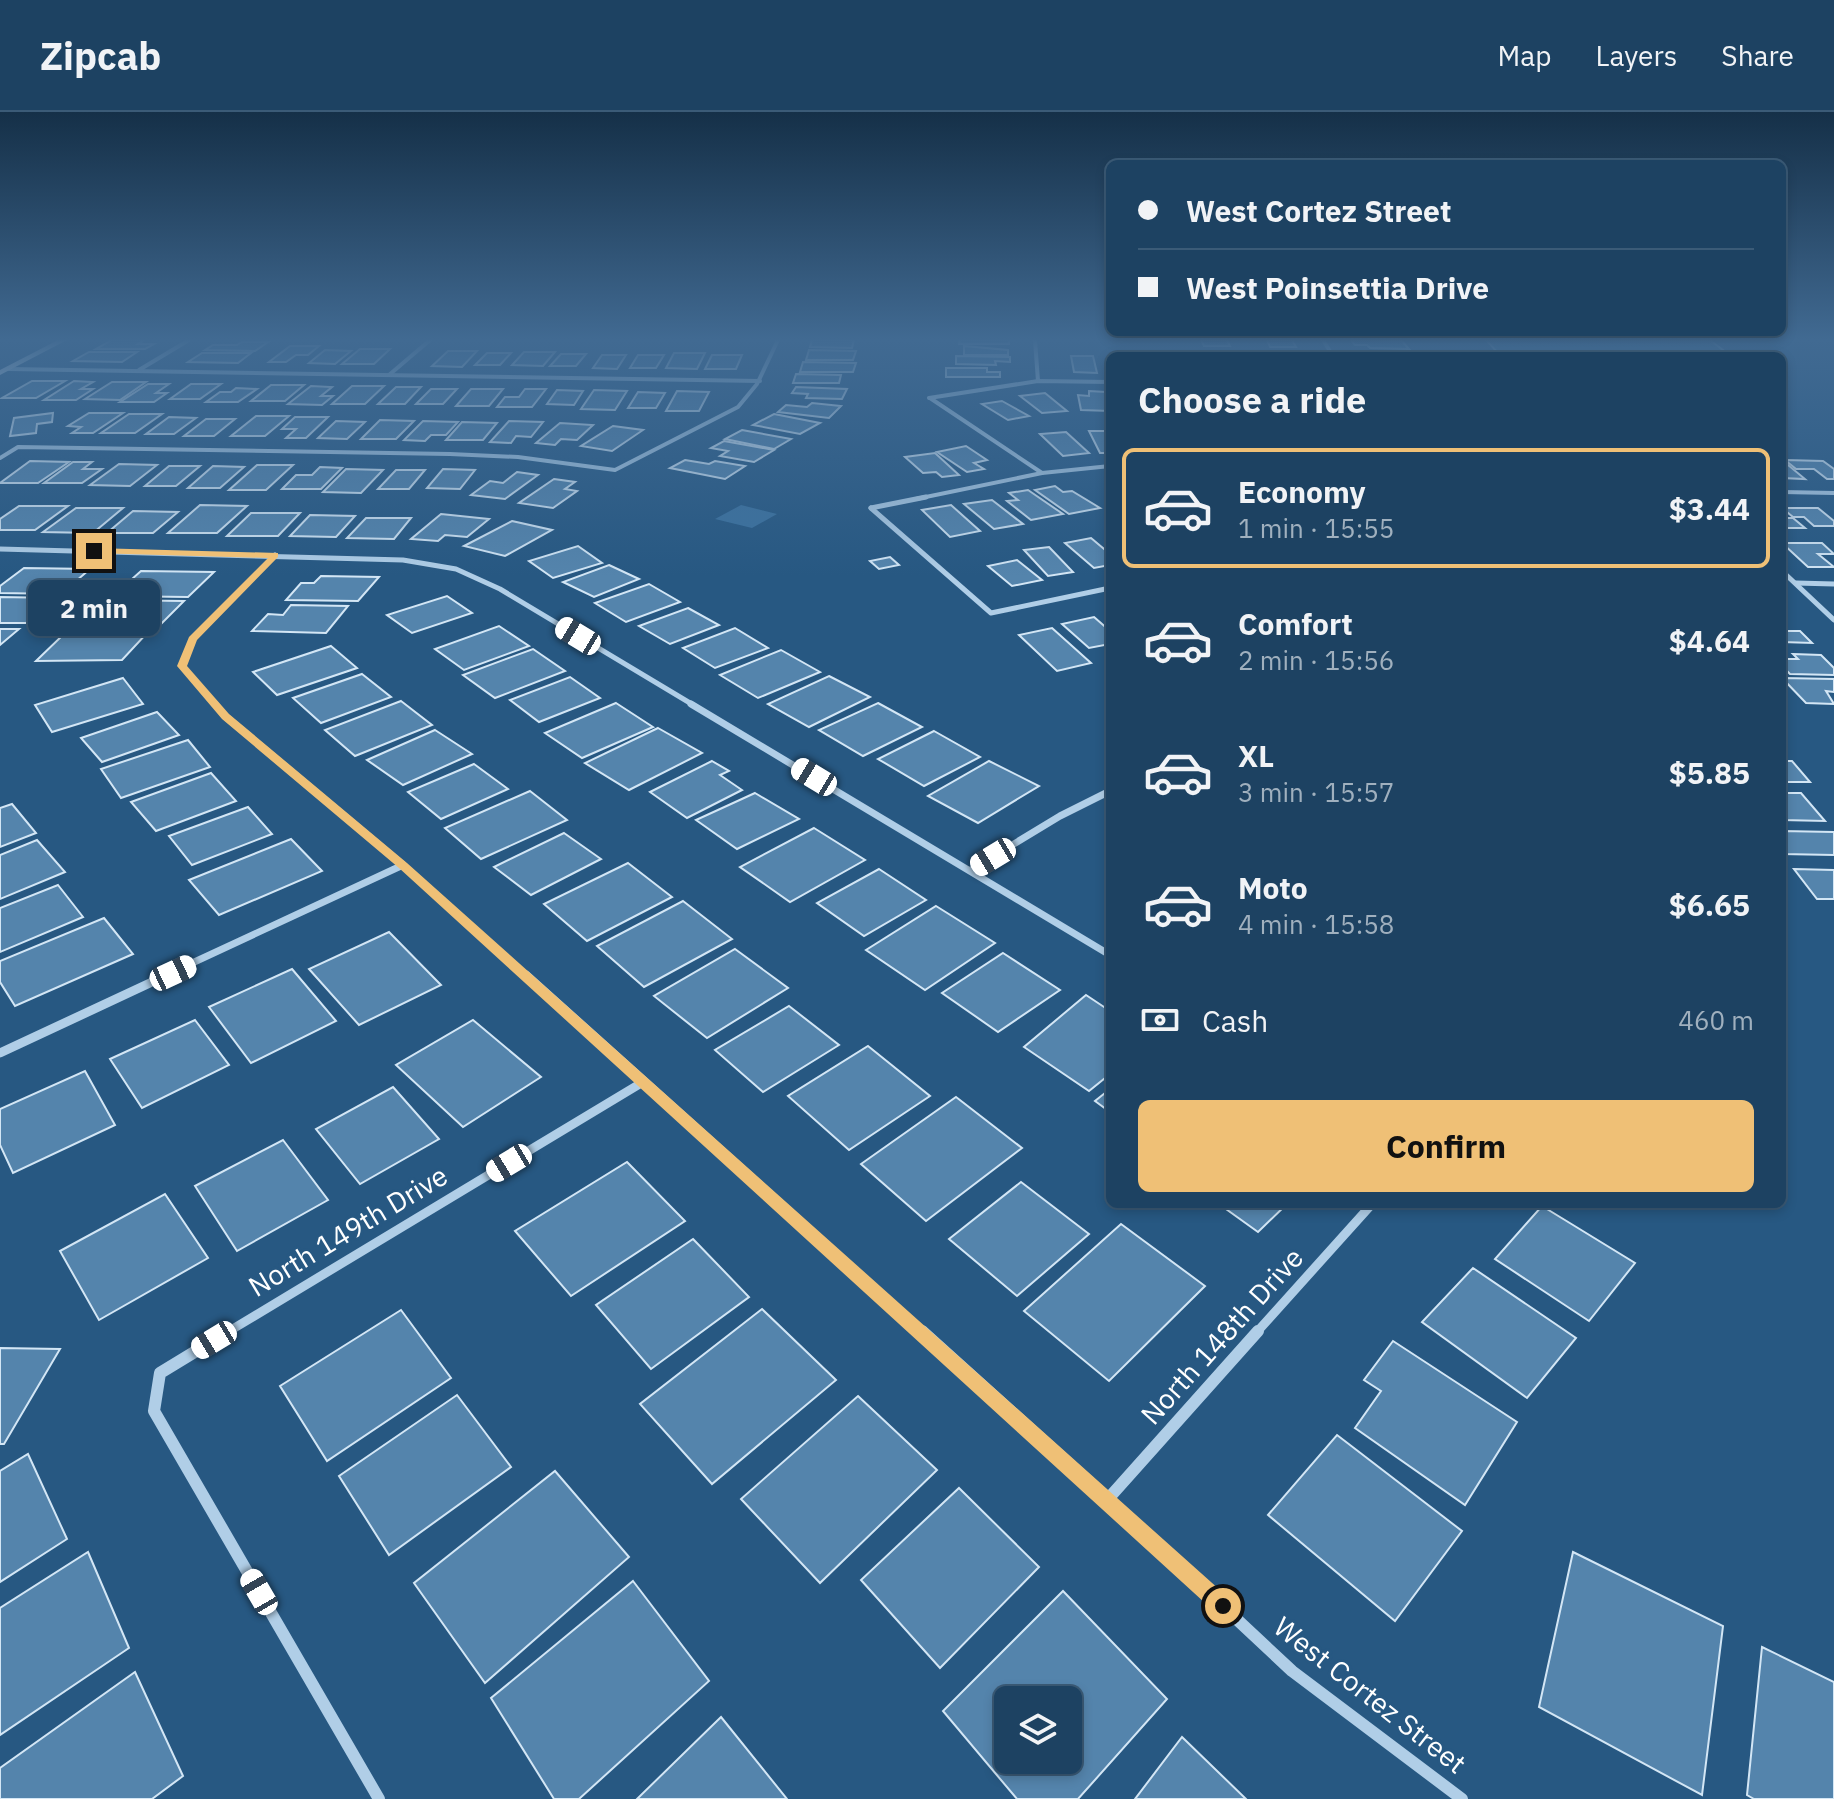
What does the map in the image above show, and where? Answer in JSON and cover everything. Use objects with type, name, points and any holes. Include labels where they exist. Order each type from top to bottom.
[{"type":"street","points":[[0,458],[18,447],[450,454],[518,457],[615,470],[715,419]]},
{"type":"street","points":[[960,419],[1042,473]]},
{"type":"street","points":[[1106,466],[1042,473],[871,508],[991,613],[1106,589]]},
{"type":"street","points":[[1786,492],[1834,493]]},
{"type":"street","points":[[1,550],[403,560],[456,569],[500,589],[1106,953]]},
{"type":"street","name":"West Cortez Street","points":[[275,555],[193,639],[182,666],[225,716],[403,865],[1108,1499],[1292,1671],[1462,1799]]},
{"type":"street","points":[[1786,574],[1834,620]]},
{"type":"street","points":[[1796,583],[1834,584]]},
{"type":"street","points":[[971,870],[1060,816],[1106,793]]},
{"type":"street","points":[[0,1053],[403,865]]},
{"type":"street","name":"North 149th Drive","points":[[379,1799],[154,1411],[160,1373],[643,1082]]},
{"type":"street","name":"North 148th Drive","points":[[1108,1499],[1368,1208]]},
{"type":"shaded area","points":[[741,505],[777,514],[752,528],[715,519]]},
{"type":"building","points":[[14,419],[52,419],[52,422],[37,424],[36,433],[10,436]]},
{"type":"building","points":[[80,419],[114,419],[93,433],[72,433],[81,427],[68,426]]},
{"type":"building","points":[[122,419],[155,419],[135,433],[101,433]]},
{"type":"building","points":[[167,419],[195,419],[174,434],[146,434]]},
{"type":"building","points":[[206,419],[235,419],[214,436],[184,436]]},
{"type":"building","points":[[253,419],[286,419],[265,436],[231,436]]},
{"type":"building","points":[[293,419],[326,419],[306,438],[286,438],[296,429],[282,429]]},
{"type":"building","points":[[765,419],[798,419],[820,423],[800,434],[753,425]]},
{"type":"building","points":[[380,420],[414,421],[396,439],[361,439]]},
{"type":"building","points":[[336,421],[365,422],[347,439],[318,438]]},
{"type":"building","points":[[423,421],[458,422],[446,435],[431,435],[425,441],[404,440]]},
{"type":"building","points":[[509,421],[543,422],[531,437],[516,436],[511,443],[490,442]]},
{"type":"building","points":[[462,422],[497,423],[483,440],[446,440]]},
{"type":"building","points":[[560,423],[593,425],[577,440],[561,439],[555,445],[536,443]]},
{"type":"building","points":[[613,426],[643,430],[612,451],[581,446]]},
{"type":"building","points":[[742,430],[791,439],[774,449],[725,439]]},
{"type":"building","points":[[1089,431],[1106,431],[1106,453],[1100,453]]},
{"type":"building","points":[[1066,432],[1089,453],[1063,456],[1040,434]]},
{"type":"building","points":[[724,441],[774,450],[754,462],[720,456],[728,451],[711,448]]},
{"type":"building","points":[[966,446],[987,460],[974,463],[984,469],[967,472],[937,452]]},
{"type":"building","points":[[935,453],[959,475],[942,477],[936,472],[923,473],[905,457]]},
{"type":"building","points":[[685,460],[745,466],[725,479],[670,468]]},
{"type":"building","points":[[1786,460],[1823,461],[1834,469],[1834,479],[1827,479],[1814,469],[1796,469]]},
{"type":"building","points":[[30,461],[69,462],[38,483],[0,483]]},
{"type":"building","points":[[73,462],[92,462],[83,469],[102,469],[82,483],[44,483]]},
{"type":"building","points":[[1786,463],[1805,479],[1786,478]]},
{"type":"building","points":[[119,464],[157,465],[130,486],[90,485]]},
{"type":"building","points":[[257,465],[293,465],[266,490],[229,490]]},
{"type":"building","points":[[169,466],[200,466],[176,486],[145,486]]},
{"type":"building","points":[[213,466],[244,467],[220,488],[188,488]]},
{"type":"building","points":[[320,467],[342,468],[321,489],[282,489],[296,475],[312,475]]},
{"type":"building","points":[[346,469],[383,470],[361,493],[323,492]]},
{"type":"building","points":[[443,469],[475,470],[460,489],[427,488]]},
{"type":"building","points":[[396,470],[425,470],[409,489],[378,489]]},
{"type":"building","points":[[517,472],[538,475],[505,499],[471,495],[490,481],[503,483]]},
{"type":"building","points":[[554,479],[575,482],[565,489],[577,491],[553,508],[519,503]]},
{"type":"building","points":[[1055,486],[1063,492],[1072,491],[1100,508],[1069,514],[1035,490]]},
{"type":"building","points":[[1028,490],[1063,514],[1031,520],[1007,501],[1018,500],[1009,493]]},
{"type":"building","points":[[992,500],[1023,524],[994,529],[964,504]]},
{"type":"building","points":[[200,505],[247,506],[217,533],[168,533]]},
{"type":"building","points":[[951,505],[980,531],[950,537],[922,510]]},
{"type":"building","points":[[19,506],[68,506],[35,530],[0,530],[0,519]]},
{"type":"building","points":[[76,508],[123,508],[93,533],[43,532]]},
{"type":"building","points":[[1786,508],[1818,508],[1834,521],[1834,526],[1814,526],[1804,517],[1793,517]]},
{"type":"building","points":[[133,511],[178,512],[153,533],[107,533]]},
{"type":"building","points":[[251,513],[300,513],[278,536],[227,536]]},
{"type":"building","points":[[441,514],[489,519],[467,537],[445,535],[438,541],[411,539]]},
{"type":"building","points":[[310,515],[355,516],[336,537],[290,536]]},
{"type":"building","points":[[366,518],[411,518],[394,539],[347,538]]},
{"type":"building","points":[[1786,518],[1793,518],[1805,528],[1786,528]]},
{"type":"building","points":[[512,521],[552,530],[505,556],[464,546]]},
{"type":"building","points":[[1091,538],[1106,551],[1106,566],[1094,568],[1065,543]]},
{"type":"building","points":[[1786,543],[1822,543],[1834,554],[1818,554],[1834,567],[1808,567],[1786,547]]},
{"type":"building","points":[[578,546],[602,563],[553,578],[529,561]]},
{"type":"building","points":[[1049,547],[1073,572],[1048,576],[1024,550]]},
{"type":"building","points":[[890,557],[899,565],[879,569],[870,561]]},
{"type":"building","points":[[1017,560],[1042,580],[1012,586],[988,566]]},
{"type":"building","points":[[609,565],[639,579],[594,597],[563,582]]},
{"type":"building","points":[[24,568],[90,569],[61,594],[0,593],[0,586]]},
{"type":"building","points":[[141,571],[214,572],[188,597],[113,596]]},
{"type":"building","points":[[321,576],[379,577],[358,601],[286,600],[301,583],[314,583]]},
{"type":"building","points":[[649,584],[680,602],[626,622],[595,603]]},
{"type":"building","points":[[447,596],[472,613],[412,633],[387,615]]},
{"type":"building","points":[[0,597],[56,598],[26,623],[0,623]]},
{"type":"building","points":[[106,600],[184,601],[158,627],[77,626]]},
{"type":"building","points":[[291,605],[348,606],[326,633],[252,631],[268,614],[283,615]]},
{"type":"building","points":[[688,608],[719,625],[670,644],[639,626]]},
{"type":"building","points":[[1094,617],[1106,628],[1106,645],[1089,648],[1062,624]]},
{"type":"building","points":[[499,626],[529,646],[464,670],[435,649]]},
{"type":"building","points":[[735,628],[768,648],[715,668],[683,648]]},
{"type":"building","points":[[1052,628],[1091,663],[1057,671],[1019,635]]},
{"type":"building","points":[[0,629],[19,629],[0,645]]},
{"type":"building","points":[[1786,631],[1800,631],[1812,643],[1786,642]]},
{"type":"building","points":[[66,632],[148,632],[122,660],[36,661]]},
{"type":"building","points":[[331,646],[357,668],[277,695],[253,672]]},
{"type":"building","points":[[533,649],[565,671],[495,698],[463,675]]},
{"type":"building","points":[[781,650],[820,672],[758,698],[720,675]]},
{"type":"building","points":[[1793,654],[1821,655],[1834,668],[1834,675],[1790,674],[1786,670],[1786,659],[1798,659]]},
{"type":"building","points":[[362,674],[391,697],[321,723],[293,698]]},
{"type":"building","points":[[829,676],[870,697],[809,727],[768,704]]},
{"type":"building","points":[[570,677],[600,698],[539,722],[510,700]]},
{"type":"building","points":[[123,678],[143,704],[52,732],[35,705]]},
{"type":"building","points":[[1786,678],[1834,679],[1834,692],[1826,691],[1834,704],[1806,703],[1786,682]]},
{"type":"building","points":[[401,701],[432,725],[355,756],[325,730]]},
{"type":"building","points":[[616,703],[653,727],[582,758],[545,733]]},
{"type":"building","points":[[878,703],[922,727],[863,756],[819,730]]},
{"type":"building","points":[[157,712],[179,735],[102,762],[81,738]]},
{"type":"building","points":[[658,728],[702,753],[629,790],[585,763]]},
{"type":"building","points":[[435,730],[472,754],[403,785],[367,760]]},
{"type":"building","points":[[934,731],[980,757],[924,786],[878,759]]},
{"type":"building","points":[[188,740],[210,767],[121,798],[101,769]]},
{"type":"building","points":[[712,761],[729,771],[720,775],[742,790],[687,818],[650,792]]},
{"type":"building","points":[[989,761],[1039,786],[978,823],[928,796]]},
{"type":"building","points":[[1786,761],[1792,761],[1810,782],[1786,782]]},
{"type":"building","points":[[474,764],[508,789],[441,819],[408,792]]},
{"type":"building","points":[[211,773],[236,801],[156,831],[131,802]]},
{"type":"building","points":[[530,791],[567,820],[481,859],[445,828]]},
{"type":"building","points":[[755,793],[799,819],[737,849],[696,820]]},
{"type":"building","points":[[1786,793],[1801,793],[1825,821],[1786,820]]},
{"type":"building","points":[[12,804],[36,833],[0,847],[0,808]]},
{"type":"building","points":[[248,807],[272,834],[192,865],[169,836]]},
{"type":"building","points":[[814,828],[865,860],[790,902],[740,867]]},
{"type":"building","points":[[1786,831],[1834,832],[1834,855],[1786,854]]},
{"type":"building","points":[[564,833],[601,859],[531,895],[494,867]]},
{"type":"building","points":[[291,839],[322,871],[219,915],[189,880]]},
{"type":"building","points":[[37,840],[65,872],[0,899],[0,855]]},
{"type":"building","points":[[628,863],[672,897],[587,941],[544,904]]},
{"type":"building","points":[[879,869],[926,900],[864,936],[817,903]]},
{"type":"building","points":[[1794,869],[1834,870],[1834,899],[1817,899]]},
{"type":"building","points":[[58,885],[83,917],[0,952],[0,908]]},
{"type":"building","points":[[683,901],[732,939],[644,987],[597,946]]},
{"type":"building","points":[[936,906],[995,943],[925,990],[866,950]]},
{"type":"building","points":[[104,918],[133,954],[15,1006],[0,982],[0,961]]},
{"type":"building","points":[[389,932],[441,985],[359,1025],[309,969]]},
{"type":"building","points":[[735,949],[788,988],[707,1038],[654,996]]},
{"type":"building","points":[[1003,953],[1060,990],[998,1032],[942,993]]},
{"type":"building","points":[[292,969],[336,1021],[251,1063],[209,1007]]},
{"type":"building","points":[[1086,995],[1106,1008],[1106,1077],[1089,1091],[1024,1047]]},
{"type":"building","points":[[789,1006],[839,1045],[763,1092],[715,1050]]},
{"type":"building","points":[[195,1020],[229,1065],[142,1108],[110,1059]]},
{"type":"building","points":[[473,1020],[541,1077],[463,1127],[396,1065]]},
{"type":"building","points":[[868,1046],[930,1096],[849,1150],[788,1096]]},
{"type":"building","points":[[85,1071],[115,1125],[13,1173],[0,1145],[0,1109]]},
{"type":"building","points":[[393,1087],[439,1139],[360,1184],[316,1129]]},
{"type":"building","points":[[1106,1092],[1106,1109],[1095,1101]]},
{"type":"building","points":[[956,1097],[1022,1148],[926,1221],[861,1164]]},
{"type":"building","points":[[283,1140],[328,1200],[237,1251],[195,1186]]},
{"type":"building","points":[[627,1162],[685,1221],[571,1296],[515,1231]]},
{"type":"building","points":[[1021,1182],[1089,1234],[1017,1296],[949,1239]]},
{"type":"building","points":[[165,1194],[208,1258],[99,1320],[60,1251]]},
{"type":"building","points":[[1225,1208],[1283,1208],[1258,1232]]},
{"type":"building","points":[[1540,1208],[1545,1208],[1635,1263],[1589,1321],[1495,1259]]},
{"type":"building","points":[[1121,1224],[1205,1286],[1109,1381],[1024,1311]]},
{"type":"building","points":[[693,1239],[749,1297],[651,1369],[596,1305]]},
{"type":"building","points":[[1473,1268],[1576,1338],[1527,1398],[1422,1322]]},
{"type":"building","points":[[762,1309],[836,1380],[712,1484],[640,1404]]},
{"type":"building","points":[[401,1310],[451,1378],[327,1461],[280,1386]]},
{"type":"building","points":[[1393,1341],[1517,1422],[1465,1505],[1355,1428],[1381,1391],[1364,1380]]},
{"type":"building","points":[[0,1348],[60,1349],[4,1444],[0,1444]]},
{"type":"building","points":[[457,1395],[511,1467],[389,1555],[339,1476]]},
{"type":"building","points":[[858,1396],[937,1470],[820,1583],[741,1499]]},
{"type":"building","points":[[1337,1435],[1462,1531],[1395,1621],[1268,1515]]},
{"type":"building","points":[[28,1454],[67,1539],[0,1582],[0,1471]]},
{"type":"building","points":[[555,1471],[629,1557],[485,1683],[414,1583]]},
{"type":"building","points":[[959,1488],[1039,1567],[940,1668],[861,1580]]},
{"type":"building","points":[[88,1552],[129,1648],[0,1735],[0,1608]]},
{"type":"building","points":[[1573,1552],[1723,1626],[1702,1795],[1539,1707]]},
{"type":"building","points":[[633,1581],[709,1681],[579,1799],[554,1799],[491,1698]]},
{"type":"building","points":[[1063,1591],[1167,1699],[1078,1799],[1017,1799],[996,1774],[1082,1774],[1082,1686],[994,1686],[994,1772],[943,1711]]},
{"type":"building","points":[[1762,1647],[1834,1682],[1834,1799],[1754,1799],[1747,1795]]},
{"type":"building","points":[[135,1672],[183,1776],[152,1799],[0,1799],[0,1768]]},
{"type":"building","points":[[721,1717],[787,1799],[637,1799]]},
{"type":"building","points":[[1182,1737],[1246,1799],[1135,1799]]},
{"type":"route","points":[[94,551],[275,555],[193,639],[182,666],[225,716],[403,865],[1223,1606]]}]
